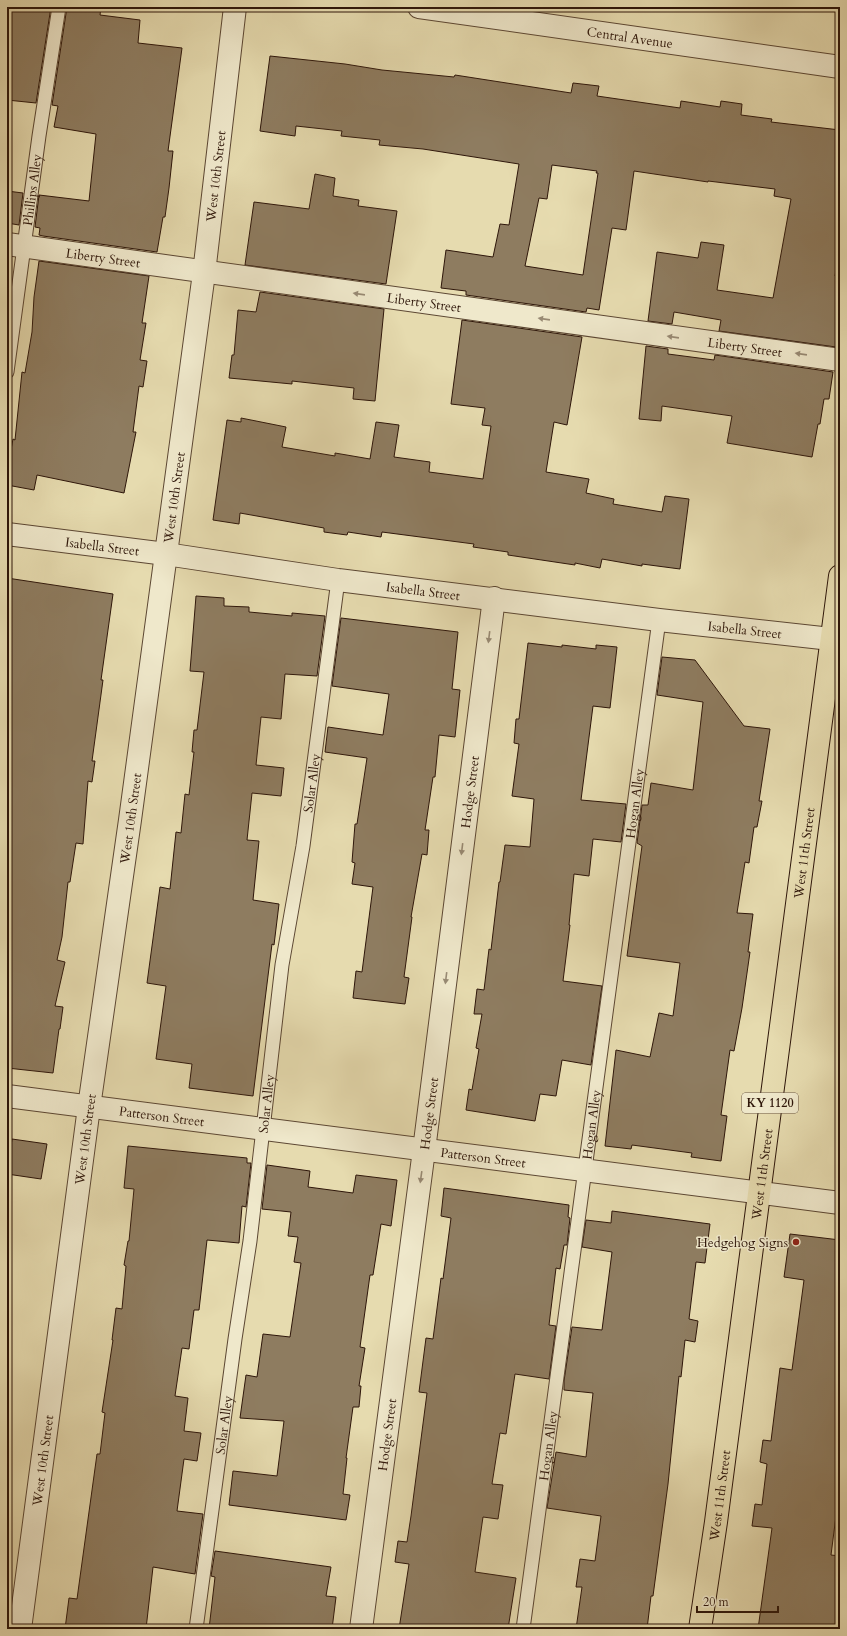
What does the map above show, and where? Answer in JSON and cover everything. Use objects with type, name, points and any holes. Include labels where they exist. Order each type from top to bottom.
[{"type":"main road","name":"West 11th Street","points":[[700,1629],[716,1522],[759,1192],[836,640],[840,576]]},
{"type":"street","name":"West 10th Street","points":[[20,1629],[89,1107],[204,273],[235,7]]},
{"type":"street","name":"Central Avenue","points":[[419,7],[840,67]]},
{"type":"street","name":"Liberty Street","points":[[15,246],[840,360]]},
{"type":"street","name":"Isabella Street","points":[[7,534],[166,554],[338,580],[494,598],[658,620],[836,640]]},
{"type":"street","name":"Hodge Street","points":[[360,1629],[424,1150],[494,598]]},
{"type":"street","name":"Patterson Street","points":[[7,1096],[840,1203]]},
{"type":"lane","name":"Phillips Alley","points":[[7,372],[15,246],[39,136],[59,7]]},
{"type":"lane","name":"Solar Alley","points":[[196,1629],[235,1339],[250,1241],[282,964],[303,846],[338,580]]},
{"type":"lane","name":"Hogan Alley","points":[[523,1629],[658,620]]},
{"type":"building","points":[[7,7],[51,7],[36,103],[7,100]]},
{"type":"building","points":[[67,7],[101,7],[100,15],[140,20],[138,43],[182,48],[168,151],[173,151],[169,188],[165,217],[163,217],[157,252],[43,236],[39,235],[40,228],[35,227],[39,195],[89,201],[96,134],[54,127],[58,106],[52,105]]},
{"type":"building","points":[[270,56],[345,64],[382,70],[454,77],[455,75],[571,93],[573,83],[599,86],[597,96],[680,108],[681,101],[720,107],[721,101],[742,104],[741,115],[772,119],[771,122],[840,130],[840,247],[835,276],[840,277],[840,319],[836,347],[719,331],[721,320],[674,312],[672,324],[648,321],[657,252],[698,258],[701,242],[724,245],[717,290],[773,298],[791,199],[774,196],[775,189],[708,182],[634,171],[626,230],[612,228],[599,310],[587,308],[586,312],[466,295],[466,291],[441,288],[446,250],[493,257],[500,224],[509,225],[519,164],[423,149],[379,145],[380,140],[341,136],[342,131],[296,126],[295,136],[260,131]],"holes":[[[552,165],[597,171],[596,173],[598,173],[583,275],[525,266],[539,198],[547,199]]]},
{"type":"building","points":[[315,174],[335,178],[333,196],[359,200],[358,206],[397,211],[386,284],[245,265],[254,202],[309,209]]},
{"type":"building","points":[[7,191],[23,193],[19,225],[7,223]]},
{"type":"building","points":[[39,261],[149,276],[142,323],[146,323],[140,360],[147,361],[143,387],[139,386],[133,432],[136,432],[124,493],[37,475],[34,490],[7,485],[7,471],[13,439],[15,440],[22,372],[25,373],[32,332],[34,297]]},
{"type":"building","points":[[260,292],[384,309],[375,401],[353,399],[354,388],[292,381],[292,384],[229,378],[232,355],[234,355],[238,310],[256,312]]},
{"type":"building","points":[[462,320],[582,337],[567,425],[554,422],[546,472],[589,479],[586,493],[614,499],[613,504],[662,512],[665,496],[689,499],[680,569],[642,564],[642,566],[602,559],[600,568],[575,563],[575,565],[508,555],[508,552],[473,547],[474,544],[382,532],[381,537],[348,532],[347,535],[324,532],[324,528],[240,513],[239,524],[213,520],[227,420],[241,422],[241,418],[286,427],[282,447],[335,456],[335,453],[370,459],[376,422],[399,425],[394,457],[430,462],[429,472],[483,479],[491,426],[482,425],[485,408],[451,404]]},
{"type":"building","points":[[646,346],[668,349],[668,354],[714,360],[715,355],[833,372],[829,399],[824,399],[812,457],[727,443],[732,416],[662,406],[661,421],[639,419]]},
{"type":"building","points":[[7,578],[113,594],[92,761],[95,761],[92,782],[88,781],[83,844],[76,843],[70,882],[68,882],[62,937],[57,960],[65,962],[55,1006],[63,1007],[53,1073],[7,1068]]},
{"type":"building","points":[[196,596],[224,598],[224,606],[249,607],[249,612],[292,616],[292,613],[325,616],[317,676],[285,674],[281,719],[261,717],[256,765],[284,768],[281,796],[252,793],[247,840],[259,841],[253,900],[279,904],[274,945],[272,944],[253,1096],[189,1088],[192,1064],[156,1059],[166,986],[147,983],[160,887],[170,889],[176,832],[181,833],[185,794],[189,795],[194,752],[192,752],[194,730],[197,730],[204,672],[190,671]]},
{"type":"building","points":[[341,618],[458,632],[452,689],[460,690],[455,737],[439,735],[435,777],[433,777],[425,830],[429,830],[427,855],[422,854],[411,917],[404,977],[409,978],[405,1004],[353,998],[356,971],[362,972],[373,887],[352,884],[355,863],[352,862],[355,824],[357,824],[367,758],[325,752],[328,727],[383,735],[389,694],[332,686]]},
{"type":"building","points":[[528,643],[596,649],[596,645],[617,647],[610,708],[593,706],[581,800],[626,804],[621,842],[593,839],[589,876],[574,874],[570,925],[563,981],[602,986],[591,1065],[562,1060],[556,1096],[540,1094],[535,1121],[466,1110],[469,1089],[472,1090],[479,1049],[476,1048],[482,1014],[474,1014],[477,989],[484,990],[505,845],[530,847],[534,799],[512,796],[519,744],[514,743],[516,719],[519,719]]},
{"type":"building","points":[[662,657],[695,660],[744,726],[770,729],[759,801],[762,801],[757,827],[754,827],[749,863],[745,862],[737,913],[753,914],[748,952],[750,952],[742,1008],[734,1051],[730,1050],[721,1115],[727,1116],[721,1161],[691,1157],[692,1153],[632,1145],[631,1149],[605,1146],[616,1050],[650,1057],[659,1013],[673,1016],[680,963],[627,956],[642,846],[637,843],[642,805],[648,805],[651,783],[693,790],[703,702],[657,695]]},
{"type":"building","points":[[12,1139],[47,1144],[41,1179],[7,1174]]},
{"type":"building","points":[[128,1146],[247,1158],[247,1163],[251,1163],[246,1207],[242,1206],[239,1243],[207,1240],[199,1310],[194,1310],[189,1349],[182,1348],[175,1396],[188,1398],[184,1431],[201,1433],[197,1461],[184,1459],[177,1511],[203,1514],[195,1574],[153,1567],[146,1629],[65,1629],[69,1598],[77,1599],[97,1454],[100,1454],[105,1413],[102,1412],[113,1340],[116,1308],[122,1309],[126,1266],[124,1265],[129,1241],[134,1189],[124,1188]]},
{"type":"building","points":[[267,1165],[310,1171],[308,1187],[353,1193],[356,1175],[397,1180],[391,1226],[381,1224],[373,1275],[370,1275],[360,1347],[365,1348],[359,1386],[361,1386],[359,1407],[353,1407],[346,1458],[343,1494],[350,1495],[346,1520],[229,1505],[233,1471],[277,1476],[284,1421],[240,1418],[246,1375],[257,1377],[263,1334],[290,1337],[301,1263],[294,1262],[298,1237],[288,1236],[291,1212],[262,1209]]},
{"type":"building","points":[[444,1188],[569,1205],[568,1217],[570,1218],[567,1245],[564,1245],[560,1269],[556,1268],[549,1325],[556,1326],[549,1379],[515,1374],[506,1434],[500,1433],[492,1484],[503,1485],[498,1519],[483,1517],[475,1572],[516,1578],[508,1629],[399,1629],[409,1564],[395,1562],[398,1541],[407,1542],[427,1393],[419,1392],[426,1338],[433,1339],[451,1218],[441,1216]]},
{"type":"building","points":[[612,1211],[710,1224],[705,1263],[696,1262],[689,1319],[698,1321],[695,1342],[685,1340],[681,1377],[679,1376],[668,1484],[653,1596],[651,1596],[647,1629],[576,1629],[582,1587],[576,1587],[580,1559],[595,1561],[601,1516],[547,1508],[556,1452],[586,1457],[593,1393],[564,1390],[564,1381],[572,1327],[602,1330],[612,1252],[582,1247],[586,1220],[611,1223]]},
{"type":"building","points":[[790,1234],[840,1240],[840,1508],[837,1508],[831,1555],[840,1556],[840,1629],[758,1629],[772,1528],[752,1526],[755,1504],[762,1505],[767,1464],[760,1462],[763,1440],[771,1441],[780,1368],[792,1370],[804,1280],[784,1277]]},
{"type":"building","points":[[215,1551],[331,1567],[326,1596],[336,1597],[332,1629],[209,1629],[215,1577],[211,1576]]},
{"type":"place","name":"Hedgehog Signs","points":[[796,1242]]}]
